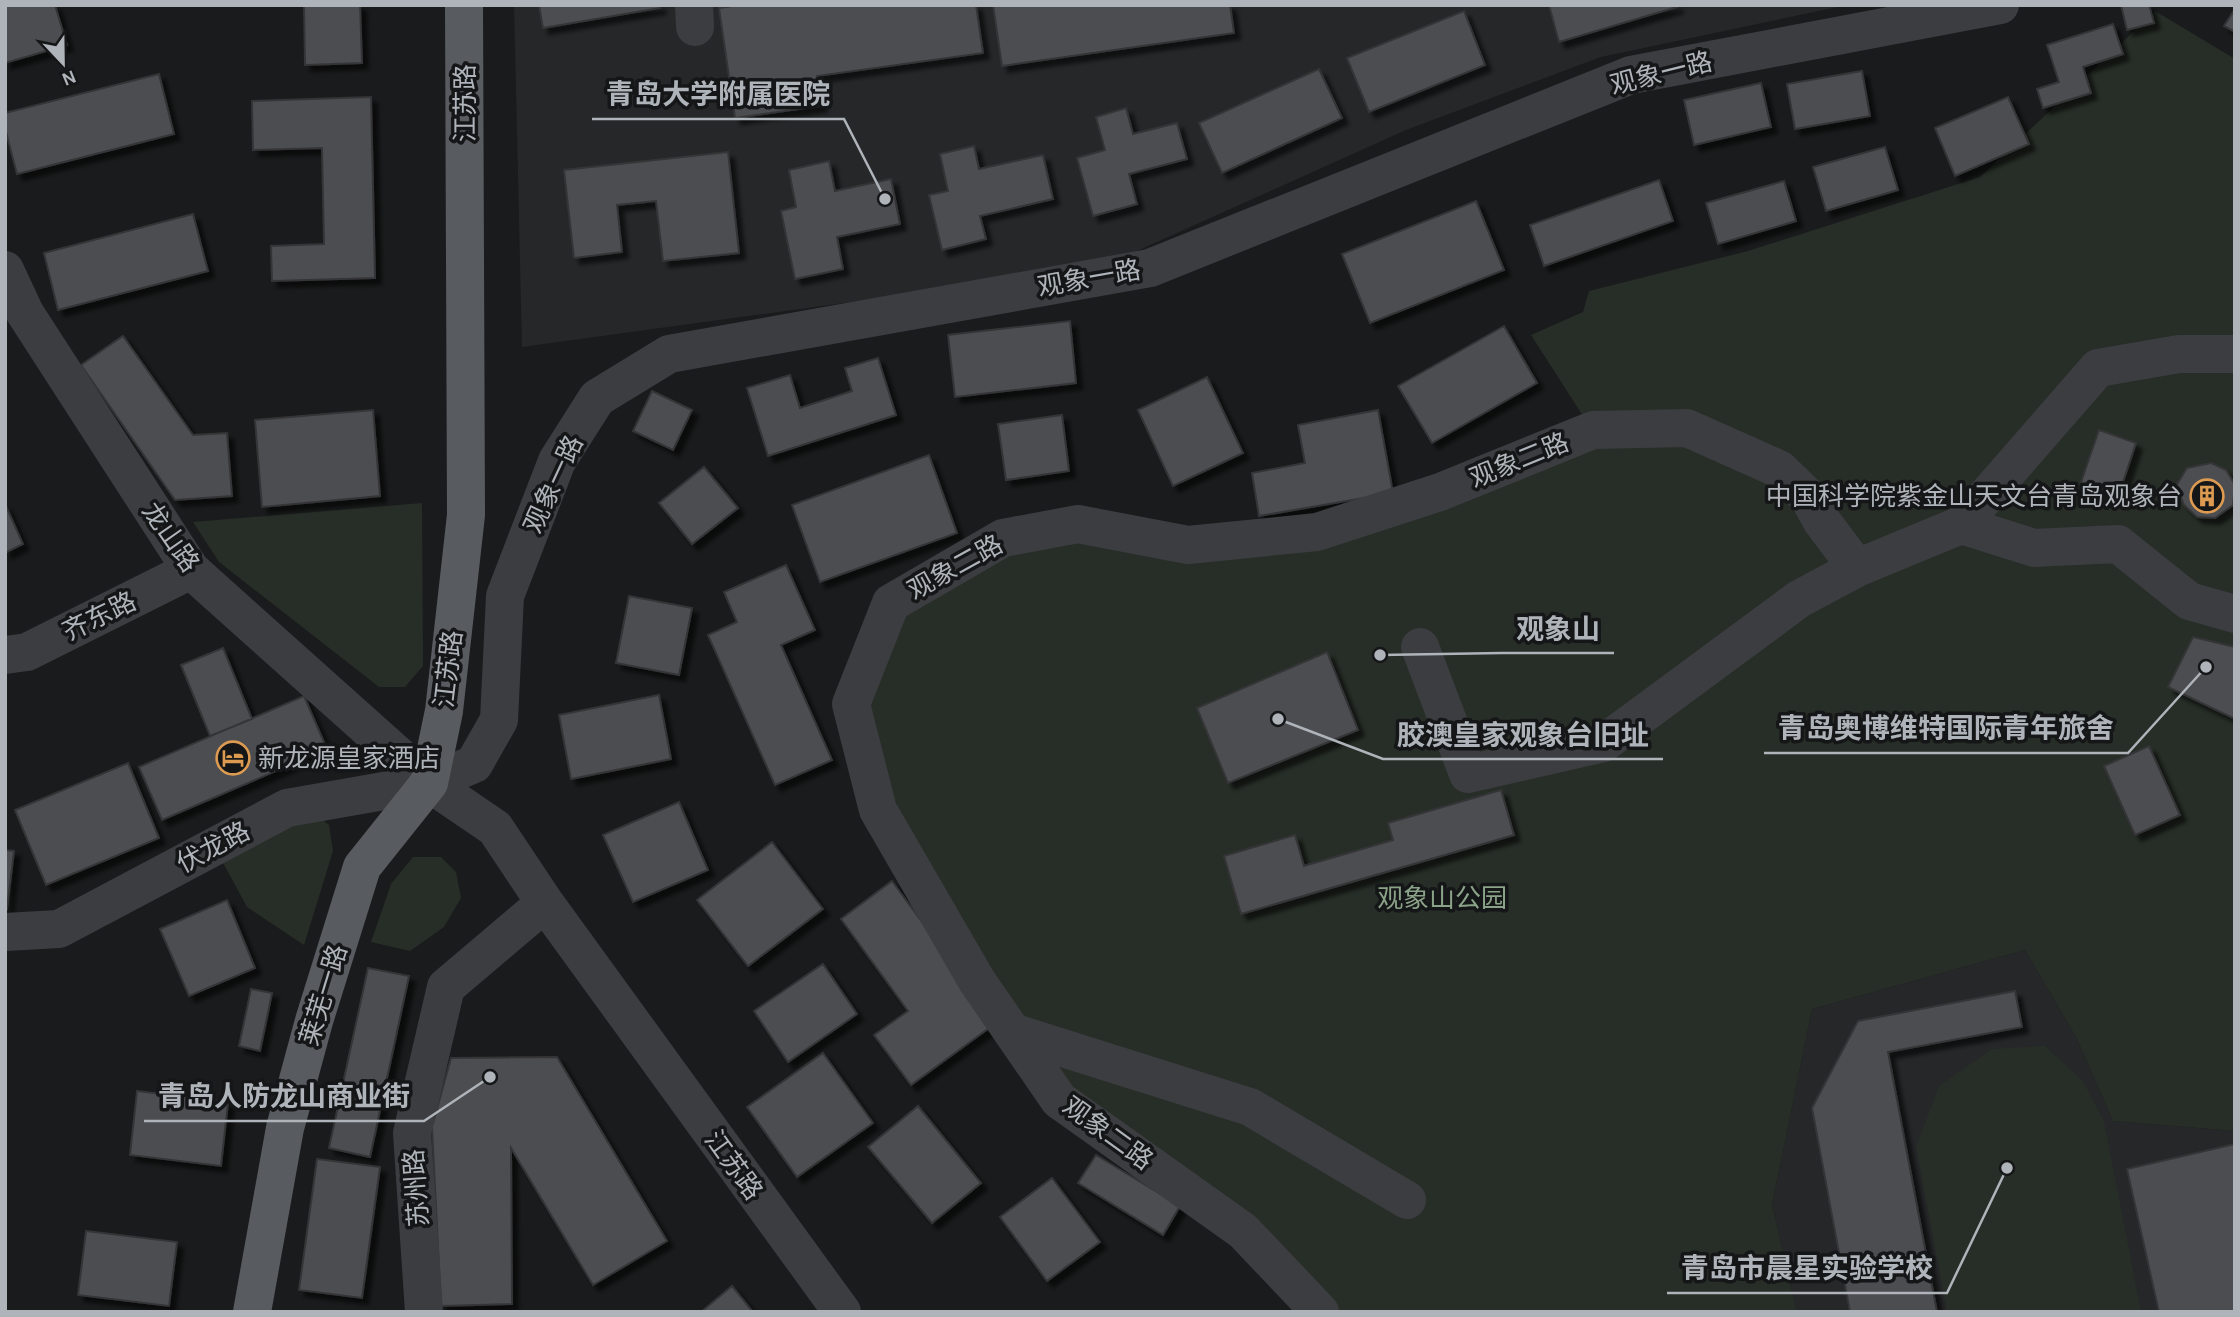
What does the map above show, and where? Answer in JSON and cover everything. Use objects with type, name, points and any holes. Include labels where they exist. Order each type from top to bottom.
[{"type":"main road","name":"江苏路","points":[[429,783],[444,711],[466,515],[464,5]]},
{"type":"main road","name":"莱芜一路","points":[[251,1312],[285,1128],[314,1021],[362,867],[429,783]]},
{"type":"street","name":"观象一路","points":[[429,783],[474,764],[499,720],[505,596],[557,461],[597,398],[669,354],[1150,268],[1631,75],[2000,5]]},
{"type":"street","name":"龙山路","points":[[5,270],[25,313],[191,570],[429,783]]},
{"type":"street","points":[[1420,647],[1468,774],[1604,743],[1799,598],[1857,568],[1961,525],[2098,368],[2179,354],[2235,354]]},
{"type":"street","name":"观象二路","points":[[1320,1312],[1243,1231],[1059,1100],[977,981],[878,810],[851,704],[891,603],[1003,538],[1078,524],[1188,545],[1317,532],[1440,492],[1593,430],[1687,428],[1779,470],[1809,498],[1821,520],[1857,568]]},
{"type":"street","points":[[1961,525],[2034,548],[2118,544],[2189,601],[2235,614]]},
{"type":"street","name":"齐东路","points":[[5,655],[27,652],[191,570]]},
{"type":"street","name":"江苏路","points":[[429,783],[495,828],[544,903],[842,1312]]},
{"type":"street","name":"伏龙路","points":[[5,932],[59,929],[286,808],[429,783]]},
{"type":"street","name":"苏州路","points":[[424,1312],[412,1133],[446,987],[544,903]]},
{"type":"street","points":[[1012,1032],[1250,1107],[1407,1200]]},
{"type":"shaded area","points":[[514,5],[1847,5],[1601,57],[1406,130],[1099,268],[522,347]]},
{"type":"shaded area","points":[[2025,950],[2077,1039],[2113,1121],[2235,1131],[2235,1312],[1797,1312],[1772,1205],[1812,1009]]},
{"type":"green space","name":"观象山公园","points":[[2155,11],[2235,59],[2235,1131],[2113,1121],[2077,1039],[2025,950],[1812,1009],[1772,1205],[1797,1312],[1320,1312],[1059,1100],[977,981],[851,704],[891,603],[1003,538],[1317,532],[1592,430],[1531,335],[1583,312],[1589,291],[1748,251],[1980,177]]},
{"type":"green space","points":[[422,503],[423,666],[405,687],[379,687],[219,562],[193,522]]},
{"type":"green space","points":[[315,814],[329,825],[333,851],[304,945],[247,907],[221,859]]},
{"type":"green space","points":[[413,857],[441,857],[456,872],[461,898],[444,927],[410,951],[371,942],[391,884]]},
{"type":"green space","points":[[2045,1046],[2083,1081],[2104,1121],[2141,1312],[1947,1312],[1916,1147],[1939,1086],[1992,1049]]},
{"type":"building","points":[[5,5],[55,5],[67,45],[5,63]]},
{"type":"building","points":[[304,5],[360,5],[362,63],[305,65]]},
{"type":"building","points":[[539,5],[660,5],[660,8],[543,28]]},
{"type":"building","points":[[739,5],[976,5],[983,53],[817,76],[821,106],[735,118],[719,8]]},
{"type":"building","points":[[993,5],[1230,5],[1234,33],[1002,66]]},
{"type":"building","points":[[1549,5],[1677,5],[1677,7],[1559,42]]},
{"type":"building","points":[[2121,5],[2149,5],[2154,23],[2127,30]]},
{"type":"building","points":[[2235,9],[2235,32],[2224,26]]},
{"type":"building","points":[[1464,11],[1485,65],[1369,112],[1347,58]]},
{"type":"building","points":[[2113,24],[2123,54],[2083,67],[2091,93],[2043,108],[2037,89],[2059,82],[2047,45]]},
{"type":"building","points":[[1319,69],[1342,118],[1222,173],[1199,123]]},
{"type":"building","points":[[1862,71],[1870,116],[1795,129],[1787,84]]},
{"type":"building","points":[[159,74],[174,134],[17,174],[5,128],[5,113]]},
{"type":"building","points":[[1761,83],[1771,127],[1694,145],[1684,100]]},
{"type":"building","points":[[371,97],[375,278],[272,281],[271,246],[324,244],[322,148],[253,150],[252,101]]},
{"type":"building","points":[[2008,97],[2029,144],[1955,176],[1935,128]]},
{"type":"building","points":[[1126,108],[1133,134],[1177,123],[1187,159],[1129,174],[1137,204],[1093,216],[1077,158],[1105,150],[1096,117]]},
{"type":"building","points":[[974,146],[979,169],[1043,155],[1053,199],[980,216],[986,239],[942,250],[929,195],[948,191],[940,154]]},
{"type":"building","points":[[1885,147],[1898,190],[1826,211],[1813,167]]},
{"type":"building","points":[[728,152],[739,253],[663,261],[656,201],[617,205],[622,252],[574,258],[564,170]]},
{"type":"building","points":[[829,161],[835,191],[891,179],[900,224],[837,237],[843,269],[795,279],[781,211],[796,207],[789,170]]},
{"type":"building","points":[[1659,180],[1673,221],[1544,266],[1530,225]]},
{"type":"building","points":[[1784,181],[1796,221],[1718,244],[1706,203]]},
{"type":"building","points":[[1476,201],[1504,270],[1370,323],[1342,254]]},
{"type":"building","points":[[193,214],[208,271],[58,310],[44,253]]},
{"type":"building","points":[[1070,321],[1076,383],[955,397],[948,335]]},
{"type":"building","points":[[1504,326],[1537,383],[1432,443],[1398,386]]},
{"type":"building","points":[[123,336],[193,435],[227,433],[232,496],[175,500],[81,365]]},
{"type":"building","points":[[878,358],[896,415],[768,456],[747,388],[790,375],[800,408],[852,391],[845,368]]},
{"type":"building","points":[[1207,377],[1243,453],[1173,486],[1138,410]]},
{"type":"building","points":[[652,391],[692,410],[673,450],[633,431]]},
{"type":"building","points":[[373,410],[380,496],[262,507],[255,420]]},
{"type":"building","points":[[1378,410],[1393,493],[1259,516],[1252,473],[1305,463],[1298,425]]},
{"type":"building","points":[[1062,415],[1069,471],[1006,480],[998,424]]},
{"type":"building","points":[[2099,430],[2136,443],[2118,497],[2080,485]]},
{"type":"building","points":[[929,455],[957,533],[820,582],[792,505]]},
{"type":"building","name":"中国科学院紫金山天文台青岛观象台","points":[[2211,463],[2226,470],[2235,485],[2233,505],[2215,518],[2197,517],[2184,505],[2176,486],[2187,468]]},
{"type":"building","points":[[704,467],[738,508],[692,544],[659,503]]},
{"type":"building","points":[[5,504],[23,544],[5,553]]},
{"type":"building","points":[[786,565],[815,630],[781,645],[832,760],[775,785],[708,635],[737,622],[724,592]]},
{"type":"building","points":[[629,596],[692,608],[679,675],[616,663]]},
{"type":"building","points":[[2193,637],[2235,647],[2235,719],[2168,687]]},
{"type":"building","name":"新龙源皇家酒店","points":[[223,648],[252,719],[210,736],[181,665]]},
{"type":"building","points":[[1327,652],[1358,730],[1228,783],[1197,708]]},
{"type":"building","points":[[659,695],[671,759],[571,779],[559,715]]},
{"type":"building","name":"新龙源皇家酒店","points":[[304,696],[327,749],[162,820],[139,767]]},
{"type":"building","points":[[2149,746],[2180,815],[2135,835],[2104,766]]},
{"type":"building","points":[[128,763],[159,838],[46,885],[15,810]]},
{"type":"building","points":[[1501,790],[1514,835],[1241,914],[1224,856],[1295,835],[1304,866],[1393,840],[1388,823]]},
{"type":"building","points":[[679,802],[708,870],[633,902],[603,835]]},
{"type":"building","points":[[772,842],[823,909],[748,966],[697,900]]},
{"type":"building","points":[[5,850],[14,851],[7,909],[5,909]]},
{"type":"building","points":[[892,881],[996,1023],[911,1085],[874,1035],[908,1011],[841,919]]},
{"type":"building","points":[[227,900],[255,968],[189,996],[160,929]]},
{"type":"building","points":[[823,964],[857,1014],[788,1062],[754,1011]]},
{"type":"building","points":[[368,968],[409,976],[370,1157],[329,1148]]},
{"type":"building","points":[[251,989],[272,993],[260,1051],[239,1046]]},
{"type":"building","points":[[2015,991],[2022,1027],[1888,1052],[1937,1312],[1850,1312],[1812,1108],[1858,1021]]},
{"type":"building","points":[[823,1053],[873,1123],[797,1177],[747,1107]]},
{"type":"building","points":[[557,1057],[667,1241],[593,1285],[511,1148],[512,1304],[441,1306],[432,1127],[451,1058]]},
{"type":"building","points":[[137,1091],[228,1102],[221,1166],[130,1155]]},
{"type":"building","points":[[918,1106],[981,1183],[932,1223],[868,1147]]},
{"type":"building","points":[[2235,1144],[2235,1312],[2159,1312],[2127,1169]]},
{"type":"building","points":[[1096,1155],[1180,1206],[1163,1235],[1078,1183]]},
{"type":"building","points":[[317,1159],[380,1167],[362,1298],[299,1290]]},
{"type":"building","points":[[1052,1178],[1100,1242],[1047,1281],[1000,1217]]},
{"type":"building","points":[[86,1231],[177,1242],[169,1306],[78,1295]]},
{"type":"building","points":[[732,1286],[753,1312],[701,1312]]},
{"type":"place","name":"青岛大学附属医院","points":[[885,199]]},
{"type":"place","name":"中国科学院紫金山天文台青岛观象台","points":[[2207,496]]},
{"type":"place","name":"观象山","points":[[1380,655]]},
{"type":"place","name":"青岛奥博维特国际青年旅舍","points":[[2206,667]]},
{"type":"place","name":"胶澳皇家观象台旧址","points":[[1278,719]]},
{"type":"place","name":"新龙源皇家酒店","points":[[233,758]]},
{"type":"place","name":"青岛人防龙山商业街","points":[[490,1077]]},
{"type":"place","name":"青岛市晨星实验学校","points":[[2007,1168]]}]
